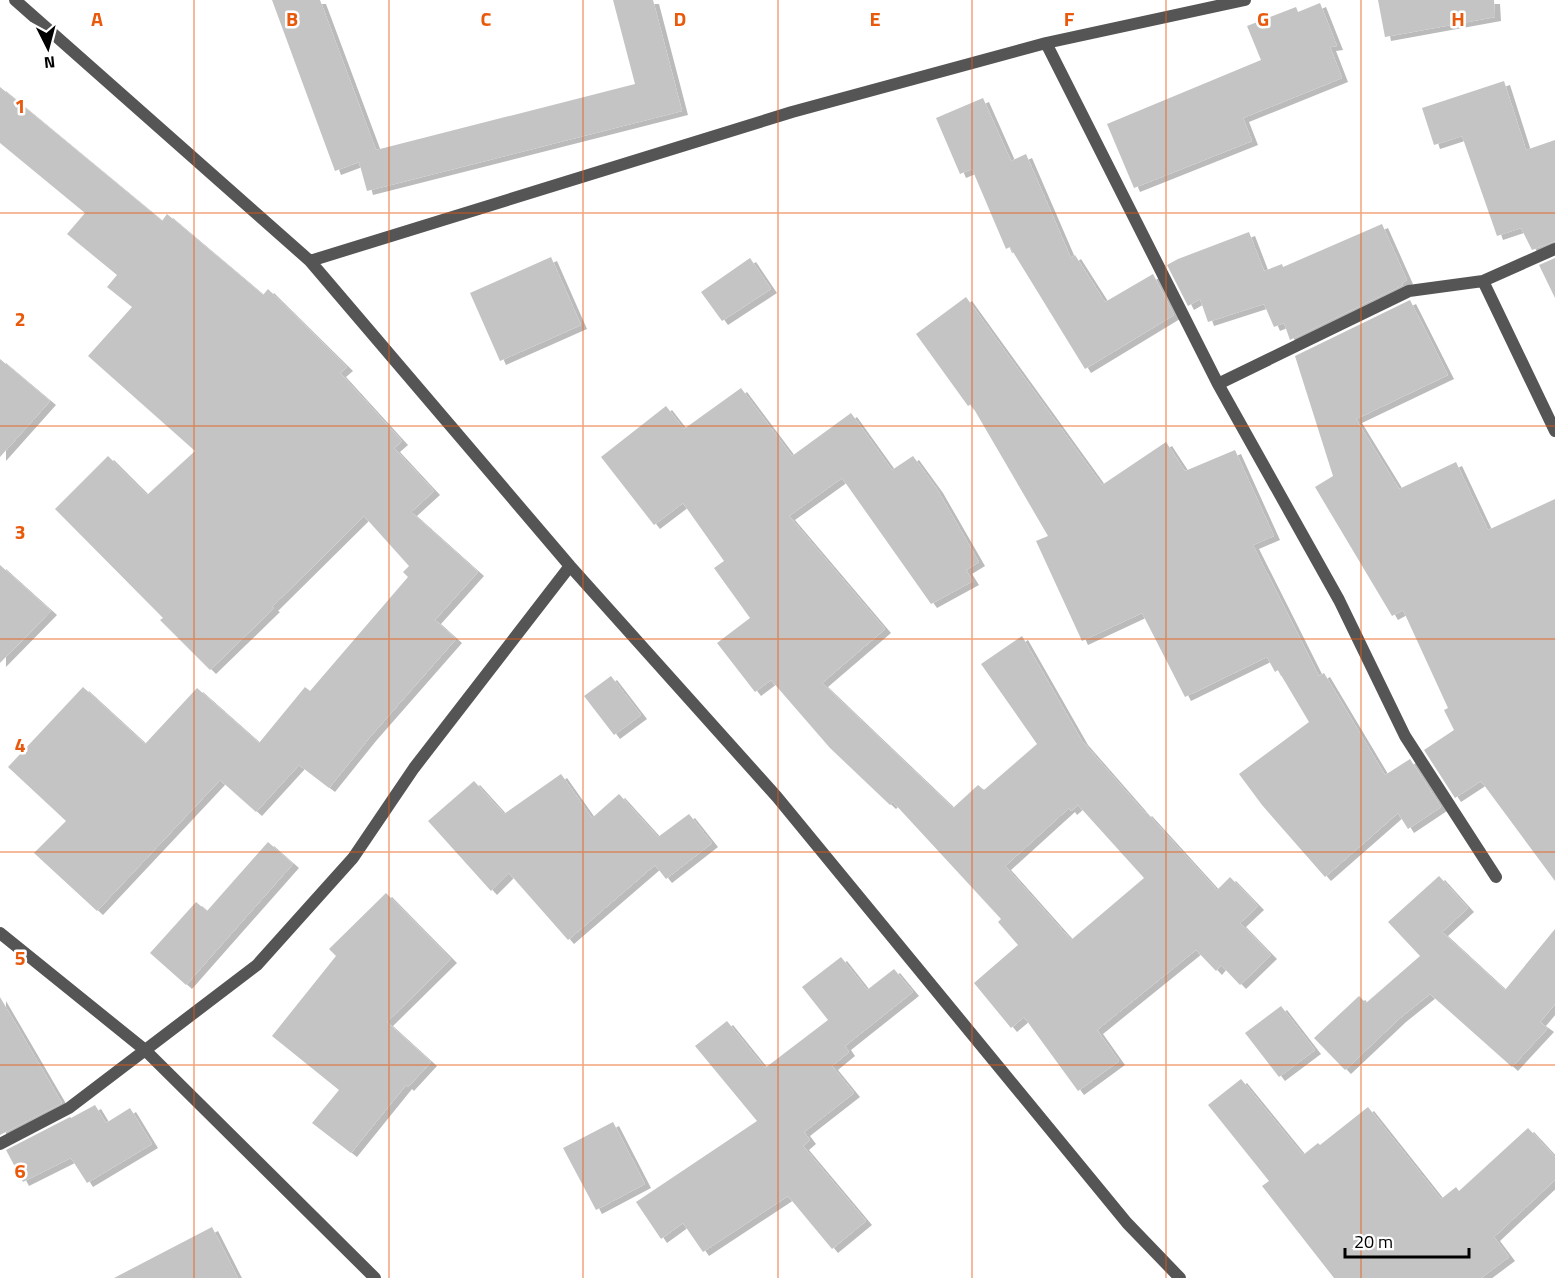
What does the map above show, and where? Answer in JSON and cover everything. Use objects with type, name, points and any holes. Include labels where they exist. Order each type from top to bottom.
[{"type":"street","points":[[15,0],[310,261],[570,566],[777,797],[1127,1223],[1180,1278]]},
{"type":"street","points":[[310,261],[792,112],[1046,43],[1245,0]]},
{"type":"street","points":[[1046,43],[1218,384],[1339,600],[1405,736],[1496,877]]},
{"type":"street","points":[[1218,384],[1409,291],[1483,281],[1555,249]]},
{"type":"street","points":[[1483,281],[1555,431]]},
{"type":"street","points":[[0,1144],[69,1108],[257,965],[353,858],[414,768],[570,566]]},
{"type":"street","points":[[0,933],[145,1050],[375,1278]]},
{"type":"building","points":[[272,0],[320,0],[376,150],[635,84],[613,0],[653,0],[682,111],[367,191],[359,162],[335,171]]},
{"type":"building","points":[[1378,0],[1494,0],[1495,17],[1385,37]]},
{"type":"building","points":[[1320,3],[1337,46],[1330,47],[1342,78],[1243,118],[1252,141],[1134,188],[1107,124],[1261,60],[1247,26],[1296,7],[1298,12]]},
{"type":"building","points":[[1504,81],[1526,150],[1555,140],[1555,241],[1532,250],[1521,228],[1497,236],[1462,136],[1434,145],[1422,108]]},
{"type":"building","points":[[0,87],[162,221],[167,214],[263,295],[268,289],[347,367],[340,373],[402,441],[394,448],[434,491],[411,512],[478,572],[435,620],[456,639],[370,737],[329,788],[299,765],[256,812],[220,780],[97,911],[34,853],[66,821],[8,767],[83,687],[145,744],[197,688],[259,743],[305,687],[310,691],[408,577],[403,572],[409,566],[364,516],[210,670],[160,620],[163,618],[55,509],[108,456],[147,495],[195,451],[88,356],[132,307],[107,287],[117,275],[67,234],[85,213],[0,143]]},
{"type":"building","points":[[983,98],[1011,161],[1026,154],[1071,258],[1075,255],[1105,302],[1153,274],[1174,315],[1085,369],[1010,247],[1006,249],[972,169],[960,174],[936,118]]},
{"type":"building","points":[[1382,224],[1407,280],[1402,283],[1403,285],[1290,340],[1284,323],[1274,327],[1264,304],[1208,322],[1200,299],[1188,306],[1167,265],[1249,232],[1264,271],[1282,264],[1283,267]]},
{"type":"building","points":[[551,257],[581,325],[500,361],[470,293]]},
{"type":"building","points":[[750,258],[771,289],[722,321],[701,292]]},
{"type":"building","points":[[1555,258],[1555,298],[1539,265]]},
{"type":"building","points":[[966,297],[1102,485],[1166,442],[1185,471],[1235,450],[1274,536],[1253,545],[1319,676],[1324,673],[1385,775],[1410,759],[1441,807],[1408,829],[1398,813],[1325,877],[1262,805],[1239,774],[1309,722],[1278,670],[1275,672],[1267,657],[1185,697],[1142,613],[1082,641],[1036,541],[1048,536],[971,404],[968,406],[916,334]]},
{"type":"building","points":[[1410,300],[1448,375],[1356,419],[1399,489],[1456,462],[1488,530],[1555,499],[1555,881],[1481,781],[1455,798],[1424,750],[1454,730],[1444,710],[1448,708],[1403,610],[1392,616],[1315,487],[1333,476],[1295,356]]},
{"type":"building","points":[[0,359],[50,401],[0,457]]},
{"type":"building","points":[[741,388],[792,456],[851,413],[892,470],[913,456],[937,489],[979,562],[966,570],[973,581],[931,604],[842,478],[789,516],[885,629],[822,683],[953,808],[978,785],[984,790],[1037,744],[981,664],[1022,636],[1082,741],[1217,890],[1230,877],[1258,906],[1240,923],[1271,955],[1240,985],[1221,965],[1216,971],[1196,950],[1097,1030],[1119,1061],[1078,1091],[1024,1017],[1011,1028],[974,983],[1018,945],[998,922],[1001,919],[893,802],[890,805],[830,748],[771,680],[755,692],[717,643],[750,618],[714,568],[724,561],[683,503],[654,525],[601,457],[666,406],[684,429]],"holes":[[[1078,805],[1144,878],[1071,940],[1005,866],[1069,808],[1071,811]]]},
{"type":"building","points":[[0,565],[51,611],[0,663]]},
{"type":"building","points":[[611,676],[641,715],[614,735],[584,696]]},
{"type":"building","points":[[561,774],[592,818],[619,794],[658,837],[689,814],[712,843],[666,879],[655,865],[568,940],[509,873],[491,891],[428,821],[474,781],[504,814]]},
{"type":"building","points":[[268,842],[293,864],[186,985],[150,953],[196,902],[207,911]]},
{"type":"building","points":[[1439,876],[1468,908],[1442,932],[1505,990],[1555,929],[1555,1004],[1540,1022],[1548,1028],[1512,1067],[1430,994],[1400,1018],[1345,1070],[1314,1038],[1359,996],[1366,1003],[1420,956],[1388,922]]},
{"type":"building","points":[[386,893],[451,959],[387,1022],[431,1062],[408,1087],[406,1085],[351,1153],[312,1123],[339,1090],[272,1036],[336,956],[329,949]]},
{"type":"building","points":[[841,957],[867,990],[894,969],[913,992],[845,1046],[849,1052],[832,1066],[854,1093],[804,1132],[810,1140],[803,1146],[866,1221],[832,1249],[788,1196],[703,1252],[683,1223],[661,1239],[636,1202],[757,1121],[695,1046],[727,1021],[765,1068],[828,1020],[802,987]]},
{"type":"building","points":[[0,997],[62,1103],[0,1135]]},
{"type":"building","points":[[1281,1006],[1315,1050],[1279,1077],[1245,1033]]},
{"type":"building","points":[[1241,1079],[1303,1155],[1318,1143],[1320,1145],[1368,1107],[1441,1199],[1456,1187],[1459,1191],[1528,1128],[1555,1157],[1555,1180],[1494,1237],[1509,1257],[1481,1278],[1334,1278],[1262,1186],[1269,1181],[1208,1105]]},
{"type":"building","points":[[95,1105],[106,1123],[130,1108],[152,1144],[87,1183],[71,1158],[23,1182],[6,1150]]},
{"type":"building","points":[[613,1122],[645,1184],[596,1210],[563,1148]]},
{"type":"building","points":[[212,1227],[238,1278],[114,1278]]}]
